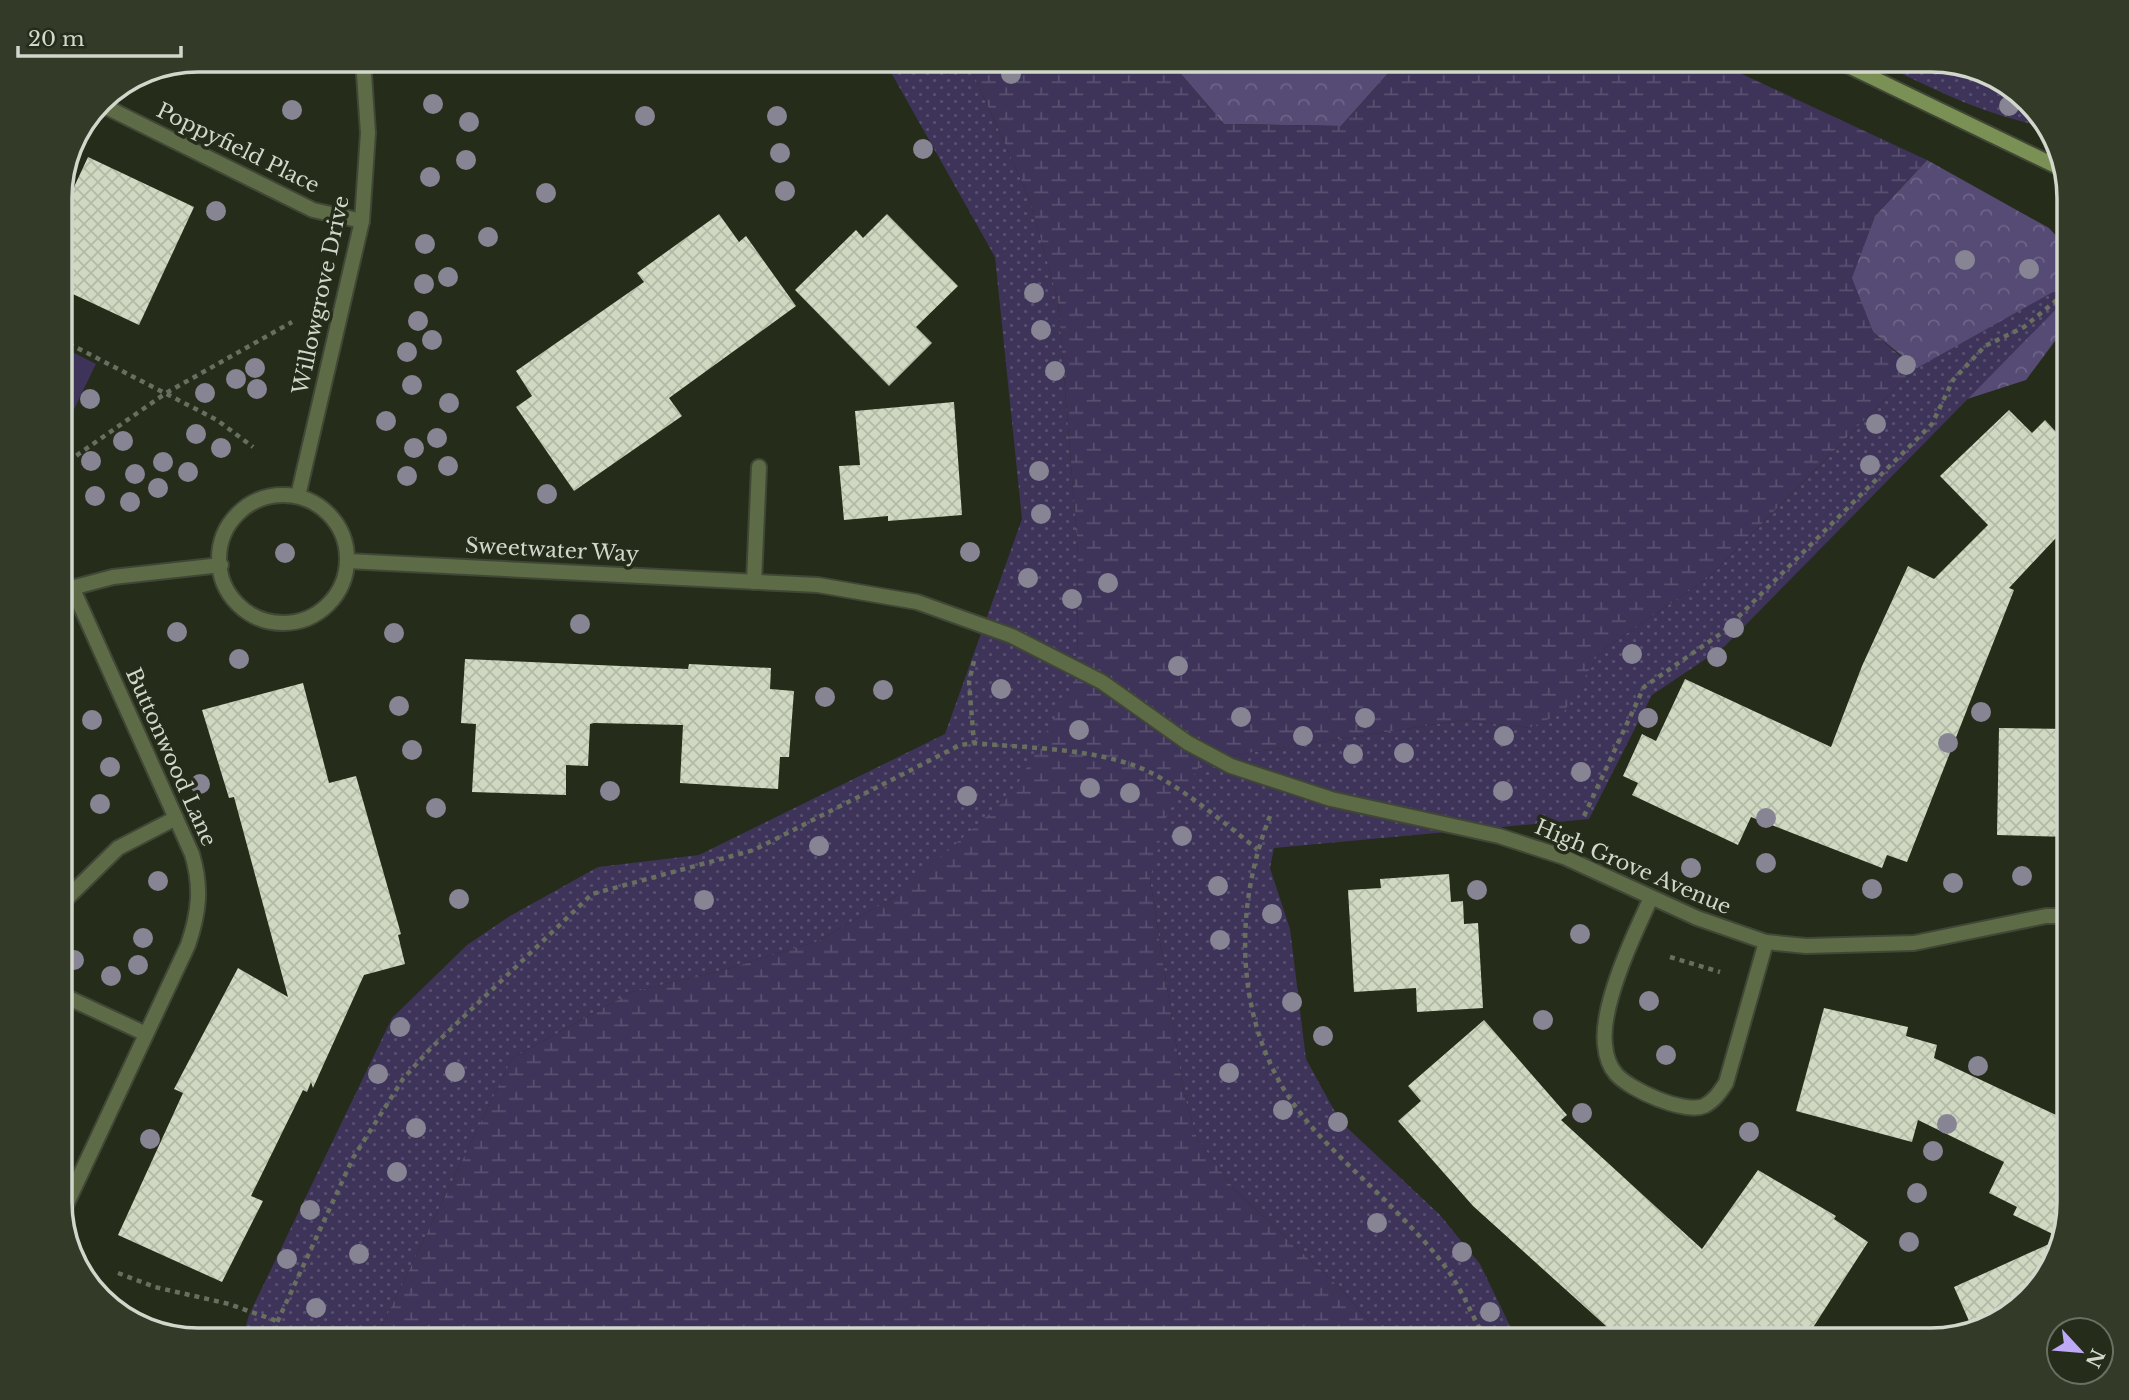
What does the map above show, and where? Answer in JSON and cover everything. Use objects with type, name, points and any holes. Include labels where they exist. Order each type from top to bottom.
[{"type":"main road","points":[[1861,72],[2053,165]]},
{"type":"street","name":"Willowgrove Drive","points":[[298,496],[362,221],[368,133],[364,72]]},
{"type":"street","name":"Poppyfield Place","points":[[109,109],[313,210],[362,221]]},
{"type":"street","points":[[754,582],[759,467]]},
{"type":"street","points":[[275,495],[298,496],[318,504],[334,519],[345,539],[347,561],[343,580],[334,598],[319,612],[301,620],[281,623],[261,619],[244,610],[230,595],[221,565],[224,533],[237,514],[255,501],[275,495]]},
{"type":"street","name":"Sweetwater Way","points":[[347,561],[818,585],[917,601],[1012,636]]},
{"type":"street","points":[[72,587],[113,577],[221,565]]},
{"type":"street","name":"Buttonwood Lane","points":[[72,601],[176,818],[198,875],[197,917],[188,945],[72,1192]]},
{"type":"street","name":"High Grove Avenue","points":[[1012,636],[1102,682],[1188,743],[1231,766],[1331,799],[1499,836],[1564,857],[1651,898],[1766,942],[1806,946],[1914,943],[2057,916]]},
{"type":"street","points":[[72,893],[118,848],[176,818]]},
{"type":"street","points":[[1651,898],[1618,978],[1604,1042],[1607,1060],[1616,1074],[1647,1094],[1685,1107],[1703,1106],[1716,1097],[1726,1083],[1766,942]]},
{"type":"street","points":[[72,1000],[146,1034]]},
{"type":"path","points":[[1584,816],[1644,687],[1723,632],[1923,434],[1932,424],[1953,380],[1986,346],[2024,327],[2057,300]]},
{"type":"path","points":[[72,459],[166,393],[292,322]]},
{"type":"path","points":[[72,345],[216,420],[253,447]]},
{"type":"path","points":[[974,660],[969,682],[974,743]]},
{"type":"path","points":[[274,1328],[352,1158],[403,1079],[430,1049],[592,894],[754,850],[960,745],[974,743],[1091,754],[1135,766],[1202,805],[1257,849]]},
{"type":"path","points":[[1282,785],[1257,849],[1247,892],[1247,984],[1262,1043],[1278,1080],[1318,1133],[1394,1209],[1455,1281],[1479,1328]]},
{"type":"path","points":[[1670,957],[1725,973]]},
{"type":"path","points":[[118,1273],[155,1287],[205,1297],[277,1321]]},
{"type":"green space","points":[[891,72],[972,72],[1029,198],[1058,300],[1078,554],[1077,677],[1012,794],[899,894],[818,941],[727,969],[632,992],[512,1058],[381,1328],[245,1328],[249,1315],[392,1018],[467,945],[510,916],[598,867],[699,855],[945,734],[1022,519],[995,257]]},
{"type":"green space","points":[[972,72],[1176,72],[1181,74],[1224,124],[1341,126],[1389,72],[1738,72],[1927,160],[1875,216],[1852,278],[1873,332],[1915,369],[1708,578],[1600,652],[1565,712],[1530,728],[1464,720],[1204,760],[1150,879],[1184,1094],[1197,1138],[1235,1190],[1339,1287],[1374,1328],[381,1328],[512,1058],[632,992],[727,969],[818,941],[899,894],[1077,677],[1078,554],[1058,300],[1029,198]]},
{"type":"green space","points":[[1176,72],[1389,72],[1341,126],[1224,124],[1181,74]]},
{"type":"green space","points":[[1899,72],[1948,73],[1980,81],[2014,103],[2033,124],[1981,109]]},
{"type":"green space","points":[[1927,160],[2049,228],[2057,237],[2057,338],[2026,380],[1958,402],[1873,332],[1851,278],[1875,216]]},
{"type":"green space","points":[[2057,290],[2057,308],[1725,646],[1652,695],[1589,819],[1274,848],[1270,868],[1290,929],[1306,1059],[1340,1121],[1440,1215],[1480,1264],[1511,1328],[1374,1328],[1339,1287],[1235,1190],[1197,1138],[1184,1094],[1150,879],[1167,814],[1204,760],[1464,720],[1530,728],[1564,712],[1600,652],[1708,578],[1915,369]]},
{"type":"green space","points":[[72,352],[96,364],[72,413]]},
{"type":"building","points":[[88,157],[194,207],[139,325],[72,294],[72,191]]},
{"type":"building","points":[[719,214],[739,242],[746,236],[796,306],[669,398],[682,416],[574,491],[516,407],[532,396],[516,371],[644,282],[637,273]]},
{"type":"building","points":[[887,214],[958,286],[916,327],[932,343],[889,386],[795,290],[856,230],[863,238]]},
{"type":"building","points":[[954,402],[962,515],[888,521],[888,516],[844,520],[839,466],[860,465],[855,411]]},
{"type":"building","points":[[2009,410],[2032,433],[2045,420],[2057,433],[2057,537],[2009,588],[2014,590],[1907,862],[1887,855],[1882,868],[1751,817],[1738,845],[1632,795],[1638,783],[1623,776],[1642,734],[1656,741],[1685,679],[1831,747],[1862,666],[1908,566],[1934,579],[1988,525],[1940,476]]},
{"type":"building","points":[[465,659],[688,669],[689,664],[771,668],[770,689],[794,691],[789,757],[780,757],[778,789],[680,783],[683,725],[594,723],[590,724],[588,766],[566,765],[566,795],[472,792],[476,724],[461,723]]},
{"type":"building","points":[[303,683],[329,783],[356,776],[401,934],[398,935],[405,964],[364,975],[313,1088],[311,1082],[307,1092],[303,1090],[251,1196],[263,1201],[222,1282],[118,1235],[183,1093],[174,1089],[238,968],[288,997],[234,797],[229,798],[202,710]]},
{"type":"building","points":[[1999,728],[2057,729],[2057,837],[1997,835]]},
{"type":"building","points":[[1449,874],[1451,902],[1463,901],[1464,924],[1478,923],[1483,1008],[1417,1012],[1416,988],[1354,992],[1348,890],[1381,888],[1380,879]]},
{"type":"building","points":[[1824,1008],[1908,1027],[1906,1036],[1937,1045],[1934,1058],[2057,1115],[2057,1203],[2053,1234],[2013,1215],[2017,1207],[1989,1193],[2004,1162],[1918,1120],[1912,1142],[1796,1111]]},
{"type":"building","points":[[1484,1020],[1567,1115],[1561,1120],[1702,1249],[1758,1170],[1836,1216],[1834,1219],[1868,1242],[1813,1328],[1606,1328],[1473,1206],[1398,1121],[1421,1101],[1408,1086]]},
{"type":"building","points":[[2051,1243],[2026,1285],[2008,1302],[1980,1319],[1970,1322],[1954,1287]]}]
